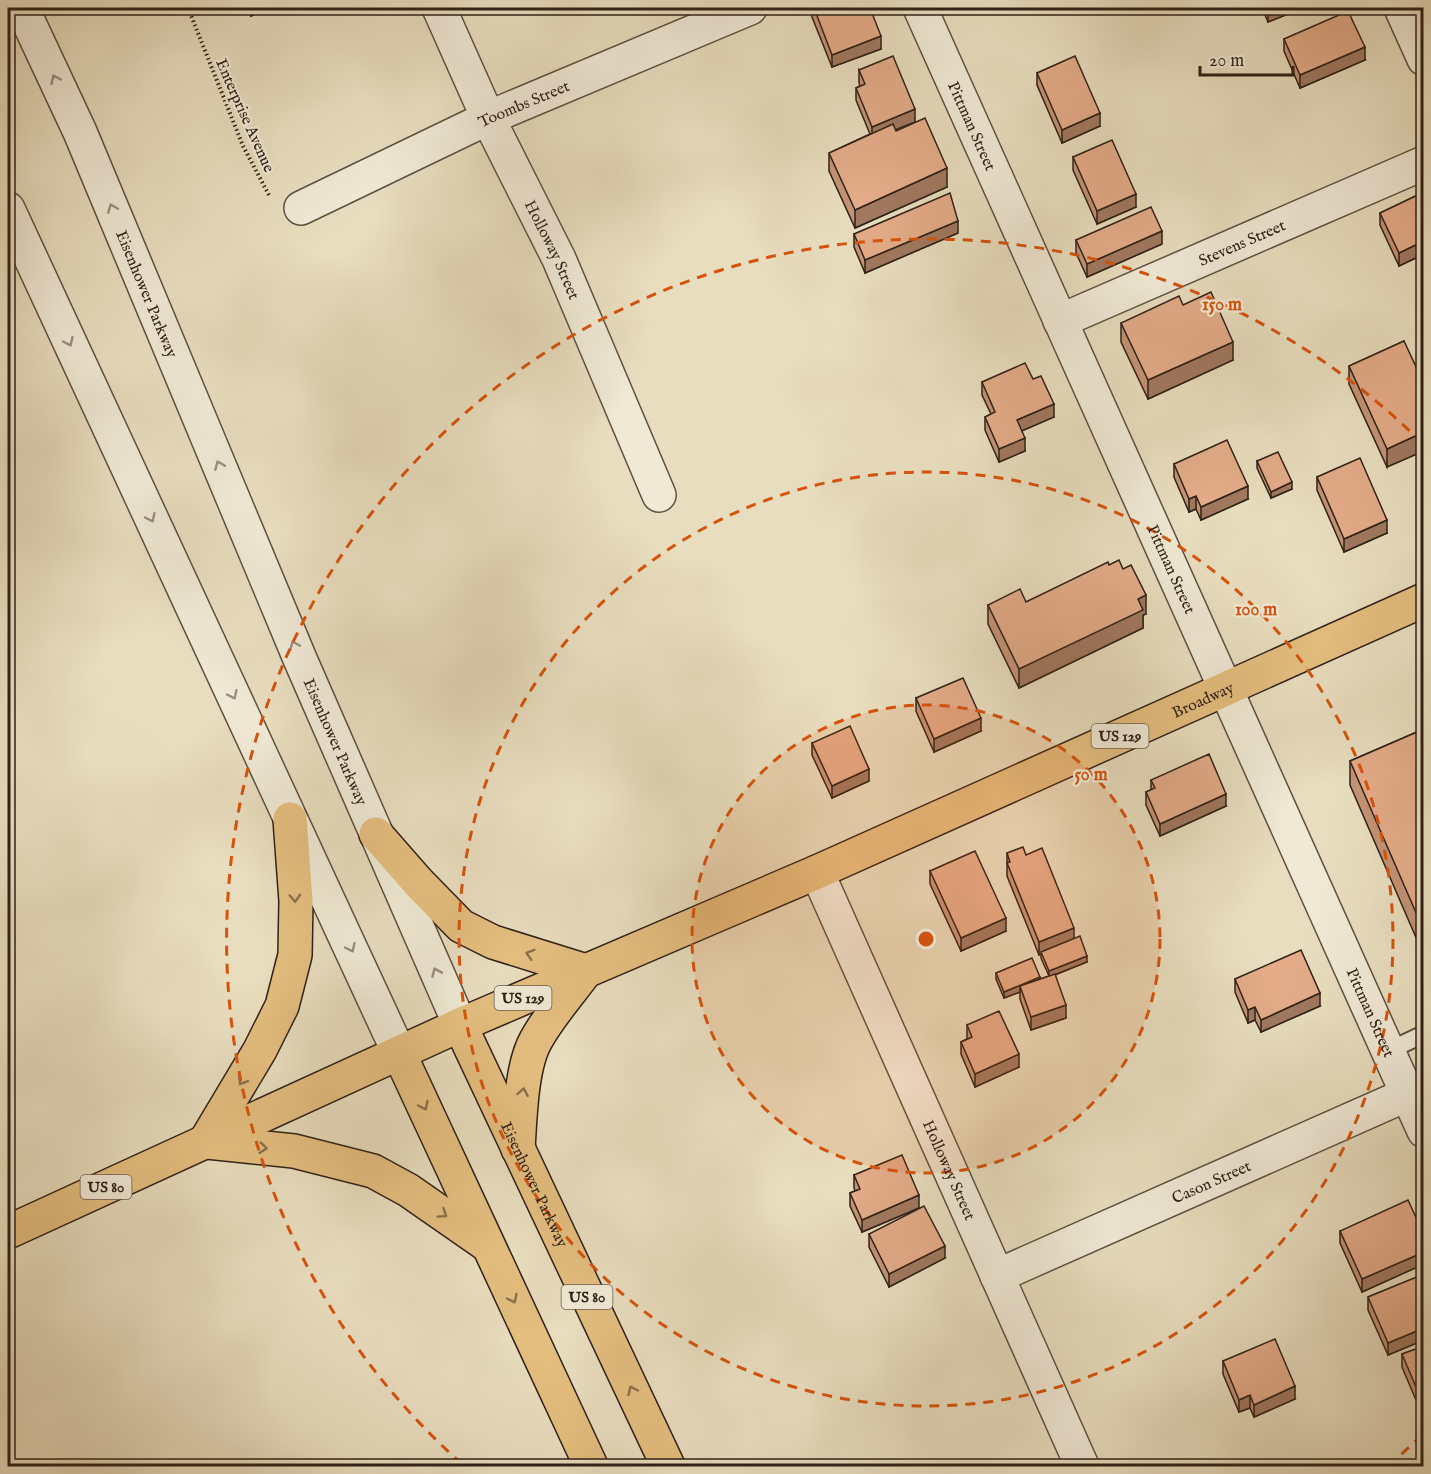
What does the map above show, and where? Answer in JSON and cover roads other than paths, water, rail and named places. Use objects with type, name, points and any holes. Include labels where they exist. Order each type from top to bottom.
[{"type":"main road","name":"Broadway","points":[[817,872],[1424,600]]},
{"type":"main road","points":[[290,819],[296,901],[295,955],[282,1006],[260,1050],[205,1142],[294,1151],[373,1171],[408,1190],[489,1246]]},
{"type":"main road","points":[[376,834],[461,926],[493,942],[586,971],[535,1041],[521,1104],[518,1151]]},
{"type":"main road","name":"US 129","points":[[460,1025],[817,872]]},
{"type":"main road","name":"US 80","points":[[8,1232],[460,1025]]},
{"type":"main road","name":"Eisenhower Parkway","points":[[460,1025],[668,1467]]},
{"type":"main road","points":[[399,1053],[591,1467]]},
{"type":"street","name":"Eisenhower Parkway","points":[[22,8],[80,132],[300,659],[460,1025]]},
{"type":"street","name":"Holloway Street","points":[[439,8],[488,118],[559,259],[659,495]]},
{"type":"street","name":"Toombs Street","points":[[301,207],[488,118],[750,8]]},
{"type":"street","name":"Pittman Street","points":[[920,8],[1388,1051],[1415,1090],[1424,1131]]},
{"type":"street","points":[[1401,8],[1424,59]]},
{"type":"street","name":"Stevens Street","points":[[1060,321],[1424,163]]},
{"type":"street","points":[[8,209],[399,1053]]},
{"type":"street","name":"Holloway Street","points":[[817,872],[1082,1467]]},
{"type":"street","name":"Cason Street","points":[[998,1276],[1415,1090]]},
{"type":"lane","points":[[1388,1051],[1424,1034]]}]
